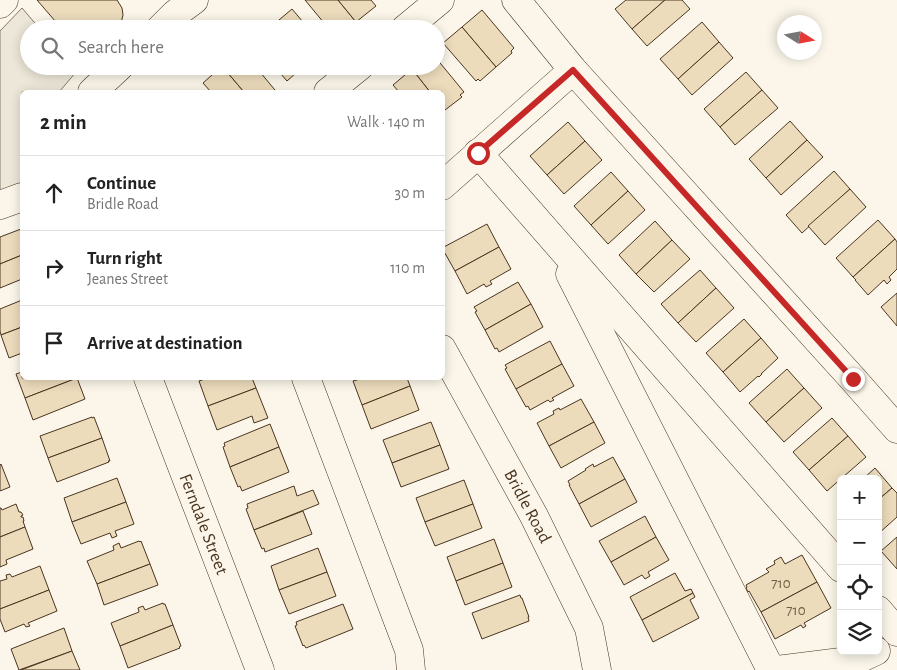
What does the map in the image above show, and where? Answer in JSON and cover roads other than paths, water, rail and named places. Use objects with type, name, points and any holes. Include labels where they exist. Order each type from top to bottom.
[{"type":"street","points":[[0,4],[4,0]]},
{"type":"street","points":[[417,20],[440,0]]},
{"type":"street","points":[[516,0],[573,70],[897,429]]},
{"type":"street","points":[[445,183],[573,70]]},
{"type":"street","points":[[94,90],[110,75]]},
{"type":"street","points":[[330,90],[349,75]]},
{"type":"street","points":[[478,153],[838,565]]},
{"type":"street","points":[[0,205],[20,198]]},
{"type":"street","points":[[552,237],[771,670]]},
{"type":"street","name":"Bridle Road","points":[[445,354],[534,516],[589,628],[597,670]]},
{"type":"street","name":"Ferndale Street","points":[[149,380],[260,670]]},
{"type":"street","points":[[307,380],[410,650],[411,670]]},
{"type":"street","points":[[882,615],[897,632]]},
{"type":"street","points":[[882,649],[897,642]]},
{"type":"street","points":[[777,670],[857,660],[868,655]]}]
